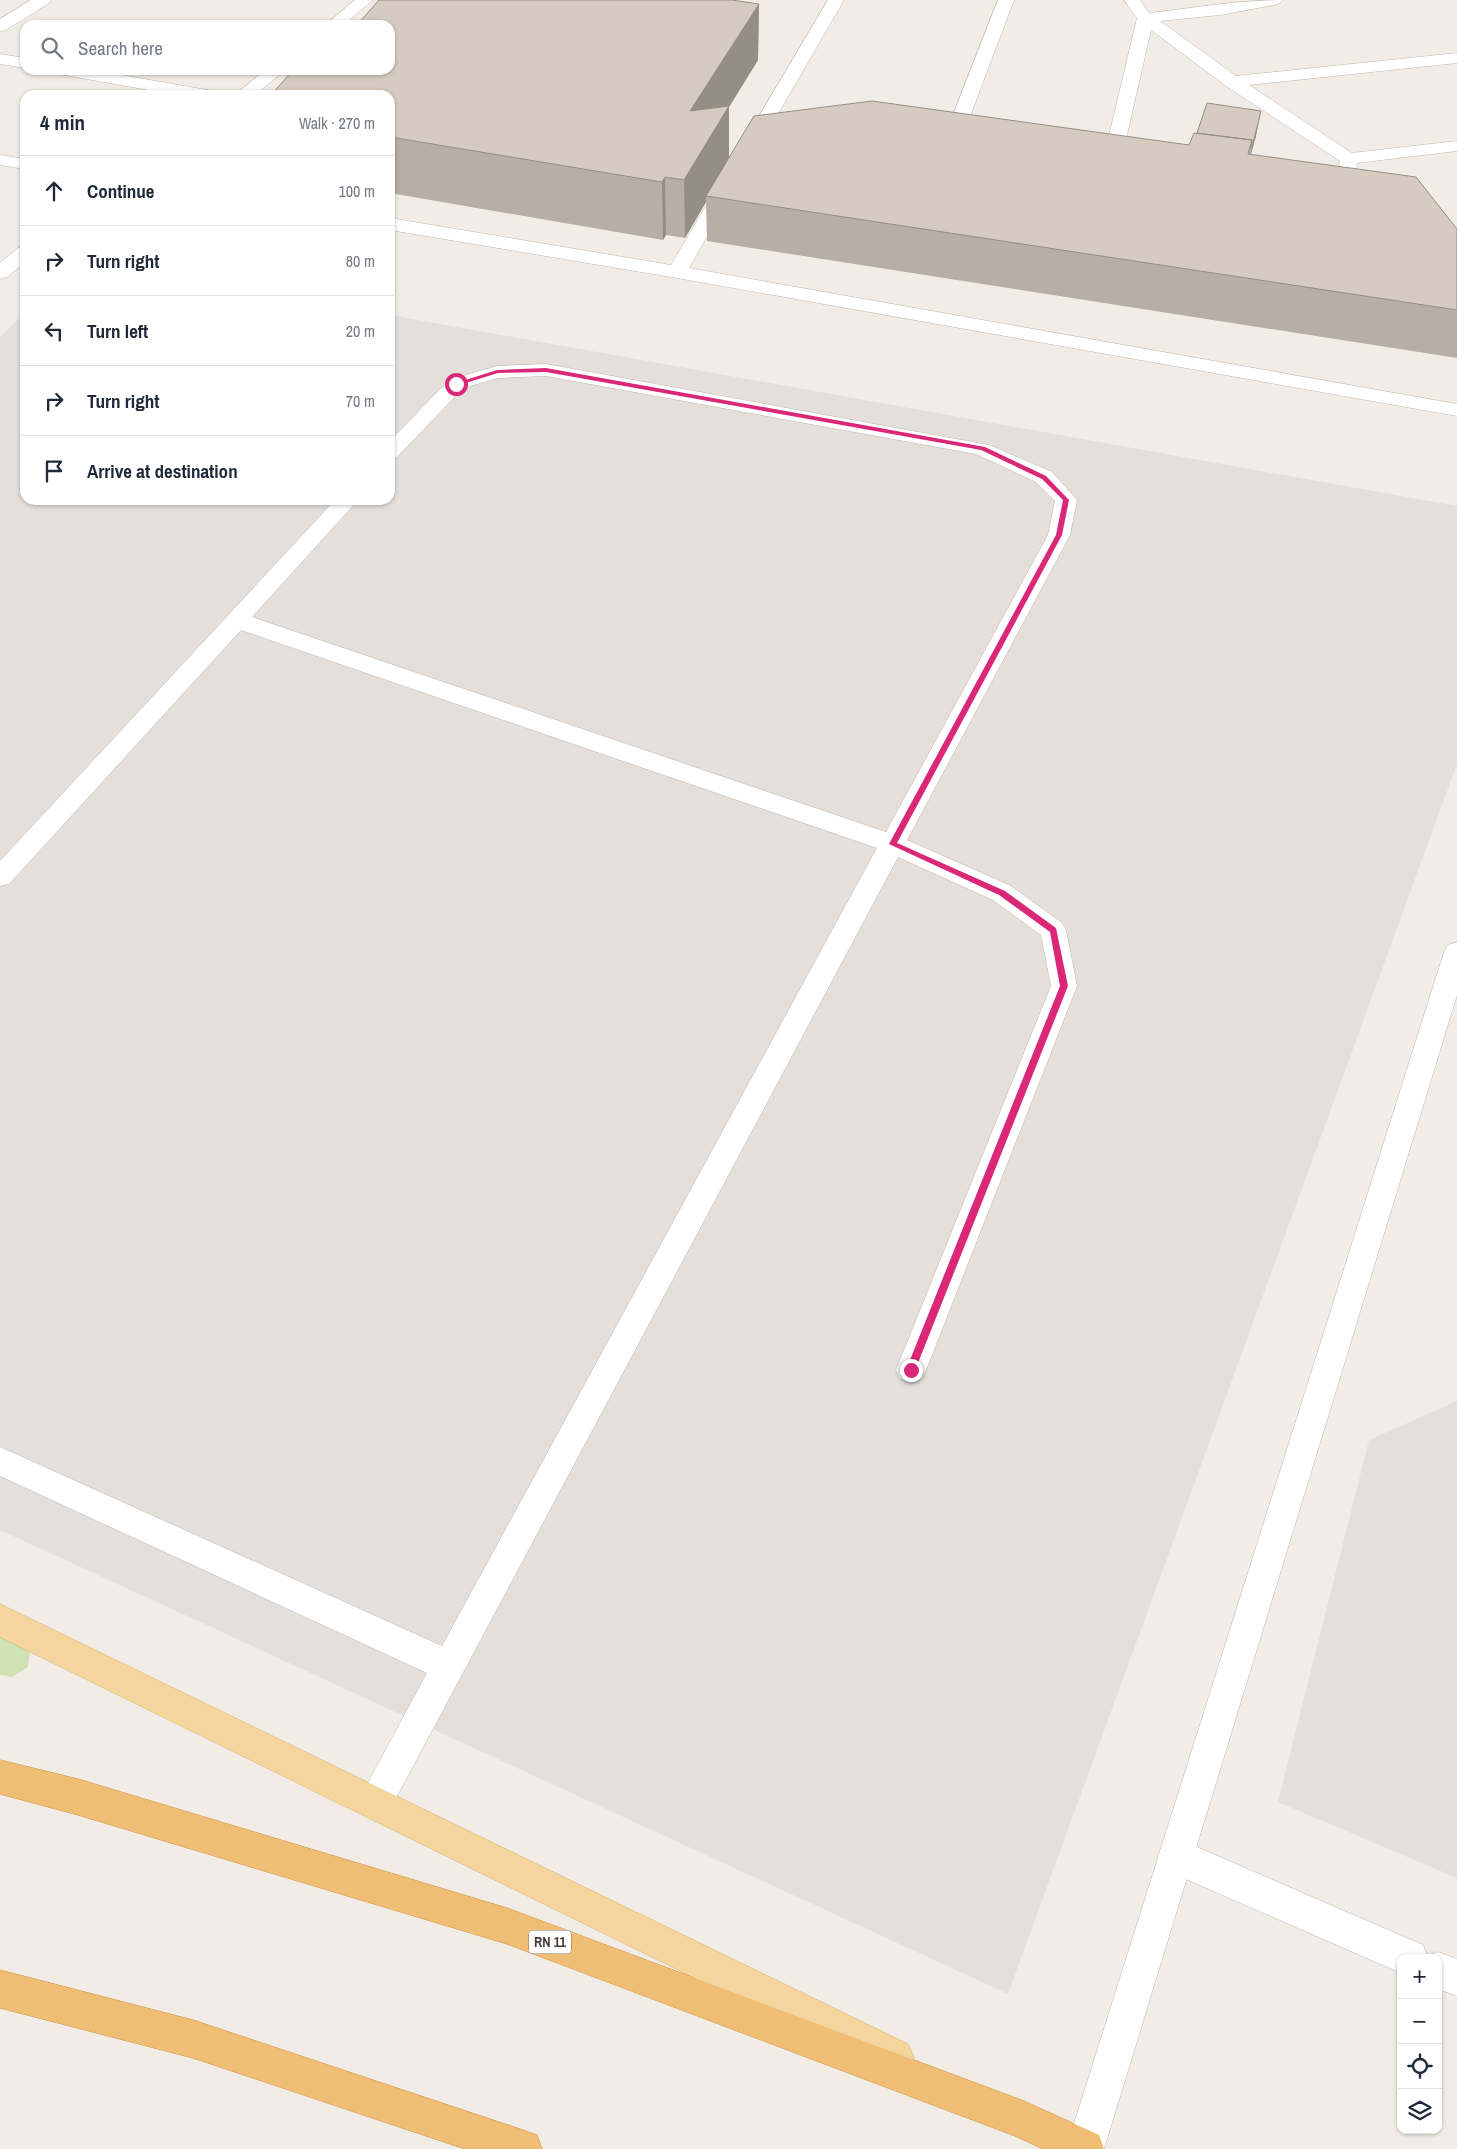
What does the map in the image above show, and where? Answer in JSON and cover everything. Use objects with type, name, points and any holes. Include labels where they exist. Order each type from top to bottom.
[{"type":"highway","name":"RN 11","points":[[0,1777],[87,1800],[507,1926],[1024,2120],[1085,2149]]},
{"type":"highway","points":[[0,1989],[193,2039],[523,2149]]},
{"type":"main road","points":[[0,1620],[1024,2120]]},
{"type":"street","points":[[0,26],[43,0]]},
{"type":"street","points":[[339,20],[365,0]]},
{"type":"street","points":[[677,272],[836,0]]},
{"type":"street","points":[[951,142],[1006,0]]},
{"type":"street","points":[[1132,0],[1145,18],[1232,82],[1349,158],[1457,146]]},
{"type":"street","points":[[1145,18],[1220,10],[1274,0]]},
{"type":"street","points":[[1112,161],[1145,18]]},
{"type":"street","points":[[1232,82],[1457,58]]},
{"type":"street","points":[[0,59],[20,62]]},
{"type":"street","points":[[93,75],[178,90]]},
{"type":"street","points":[[250,90],[270,75]]},
{"type":"street","points":[[766,120],[785,122]]},
{"type":"street","points":[[932,140],[970,145]]},
{"type":"street","points":[[1093,158],[1132,163]]},
{"type":"street","points":[[1306,187],[1335,187],[1345,180],[1349,158]]},
{"type":"street","points":[[0,160],[20,163]]},
{"type":"street","points":[[395,225],[677,272],[1457,410]]},
{"type":"street","points":[[0,273],[20,256]]},
{"type":"street","points":[[375,1803],[1059,535],[1066,500],[1044,477],[982,448],[546,370],[497,372],[456,384],[395,448]]},
{"type":"street","points":[[0,877],[341,505]]},
{"type":"street","points":[[236,620],[893,844],[1002,893],[1053,930],[1064,986],[911,1370]]},
{"type":"street","points":[[1085,2149],[1457,952]]},
{"type":"street","points":[[0,1461],[449,1666]]},
{"type":"street","points":[[1176,1856],[1401,1954]]},
{"type":"street","points":[[1442,1972],[1457,1978]]},
{"type":"shaded area","points":[[395,316],[1457,506],[1457,764],[1008,1994],[0,1530],[0,337],[20,318],[20,505],[395,505]]},
{"type":"shaded area","points":[[1457,1401],[1457,1878],[1278,1802],[1369,1440]]},
{"type":"green space","points":[[0,1635],[30,1651],[28,1667],[12,1677],[0,1675]]},
{"type":"building","points":[[379,0],[732,0],[759,4],[690,111],[729,106],[684,180],[665,177],[662,182],[395,138],[395,90],[275,90],[289,75],[395,75],[395,20],[361,20]]},
{"type":"building","points":[[872,101],[1189,145],[1194,133],[1252,140],[1248,154],[1416,177],[1457,229],[1457,310],[706,196],[754,116]]},
{"type":"building","points":[[1207,103],[1261,111],[1252,147],[1252,140],[1197,133]]},
{"type":"route","points":[[456,384],[497,372],[546,370],[982,448],[1044,477],[1066,500],[1059,535],[893,844],[1002,893],[1053,930],[1064,986],[911,1370]]}]
